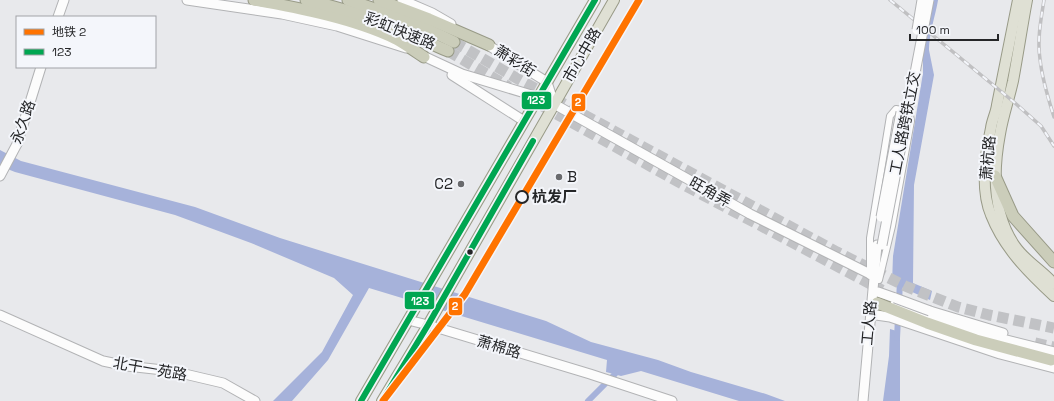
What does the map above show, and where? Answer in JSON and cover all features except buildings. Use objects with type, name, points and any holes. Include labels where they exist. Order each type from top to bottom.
[{"type":"highway","points":[[254,0],[327,15],[395,39],[424,57]]},
{"type":"highway","name":"彩虹快速路","points":[[306,0],[381,22],[448,51]]},
{"type":"highway","name":"彩虹快速路","points":[[348,0],[408,20],[454,42]]},
{"type":"highway","points":[[379,0],[401,3],[489,45]]},
{"type":"highway","points":[[995,176],[1013,216],[1054,262]]},
{"type":"highway","points":[[878,298],[893,306],[976,340],[1053,357]]},
{"type":"main road","points":[[58,16],[64,0]]},
{"type":"main road","name":"萧彩街","points":[[187,0],[282,14],[337,26],[405,48],[462,74],[538,97],[554,104]]},
{"type":"main road","name":"市心中路","points":[[361,401],[595,0]]},
{"type":"main road","name":"市心中路","points":[[382,401],[428,325],[614,0]]},
{"type":"main road","name":"工人路跨铁立交","points":[[879,245],[922,0]]},
{"type":"main road","name":"工人路跨铁立交","points":[[879,245],[929,0]]},
{"type":"main road","name":"萧杭路","points":[[1018,0],[997,108],[991,128],[985,165],[985,192],[990,214],[1000,235],[1027,271],[1054,296]]},
{"type":"main road","name":"萧杭路","points":[[1027,0],[1012,82],[1000,133],[995,176],[998,204],[1004,226],[1015,246],[1031,264],[1054,284]]},
{"type":"main road","name":"萧彩街","points":[[489,45],[547,82],[554,104]]},
{"type":"main road","name":"萧彩街","points":[[424,57],[524,121]]},
{"type":"main road","name":"永久路","points":[[1,174],[16,144],[41,68]]},
{"type":"main road","name":"旺角弄","points":[[554,104],[750,214],[870,274]]},
{"type":"main road","name":"工人路","points":[[862,401],[879,245]]},
{"type":"main road","name":"工人路","points":[[869,401],[878,298],[876,282]]},
{"type":"main road","points":[[876,315],[893,306]]},
{"type":"main road","name":"北干一苑路","points":[[0,315],[103,361],[127,366],[172,371],[223,383],[255,401]]},
{"type":"main road","name":"萧棉路","points":[[408,320],[590,374],[672,401]]},
{"type":"street","points":[[896,110],[902,110],[910,115],[911,121],[892,226],[876,282],[870,274],[870,238],[890,116],[896,110]]},
{"type":"water","points":[[923,45],[928,45],[934,75],[914,185],[913,283],[932,291],[930,300],[892,283],[893,256],[923,73]]},
{"type":"water","points":[[0,150],[21,161],[195,207],[280,238],[546,321],[591,342],[658,360],[691,372],[785,401],[739,401],[641,371],[621,376],[606,372],[607,360],[369,288],[328,360],[292,401],[273,401],[322,352],[353,295],[334,278],[251,243],[175,215],[15,172],[0,166]]},
{"type":"water","points":[[890,329],[900,332],[900,401],[883,401],[889,356]]},
{"type":"waterway","points":[[926,53],[928,33],[935,0]]},
{"type":"waterway","points":[[899,303],[900,280]]},
{"type":"waterway","points":[[897,338],[898,318]]},
{"type":"waterway","points":[[588,401],[615,374]]},
{"type":"tunnel","points":[[454,42],[518,79],[837,252],[905,286],[958,307],[1054,328]]},
{"type":"tunnel","points":[[448,51],[509,87]]},
{"type":"tunnel","points":[[528,98],[684,185],[882,290]]},
{"type":"tunnel","points":[[1035,343],[1054,347]]},
{"type":"railway","points":[[890,0],[1041,126],[1054,146]]},
{"type":"railway","points":[[1044,0],[1039,52],[1047,96],[1054,117]]},
{"type":"metro line","name":"2","points":[[383,401],[465,294],[639,0]]},
{"type":"transit line","name":"123","points":[[361,401],[595,0]]},
{"type":"transit line","name":"123","points":[[382,401],[428,325],[533,141]]},
{"type":"place","name":"B","points":[[559,177]]},
{"type":"place","name":"C2","points":[[461,184]]},
{"type":"place","name":"杭发厂","points":[[522,197]]}]
